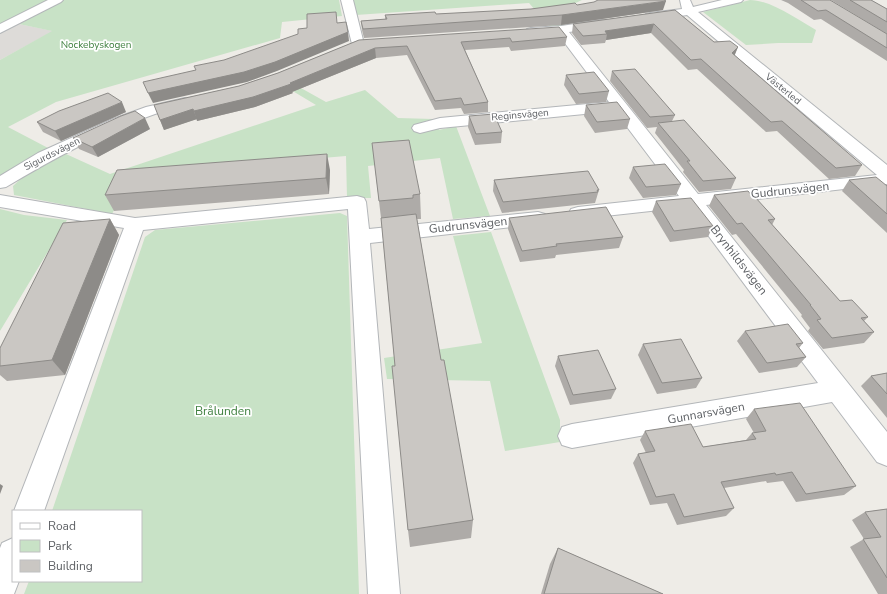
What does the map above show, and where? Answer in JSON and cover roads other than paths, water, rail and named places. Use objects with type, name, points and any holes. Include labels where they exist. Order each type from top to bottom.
[{"type":"street","points":[[0,29],[57,0]]},
{"type":"street","points":[[347,0],[358,44]]},
{"type":"street","points":[[636,19],[687,6],[737,0]]},
{"type":"street","name":"Västerled","points":[[687,6],[887,174]]},
{"type":"street","points":[[514,33],[561,30],[613,22]]},
{"type":"street","name":"Brynhildsvägen","points":[[561,30],[840,390],[887,453]]},
{"type":"street","points":[[344,50],[358,44],[374,43]]},
{"type":"street","name":"Sigurdsvägen","points":[[0,183],[44,157],[119,122],[151,110],[197,100]]},
{"type":"street","name":"Reginsvägen","points":[[420,128],[440,123],[620,106]]},
{"type":"street","name":"Gudrunsvägen","points":[[360,237],[887,179]]},
{"type":"street","points":[[0,201],[135,224],[357,202],[384,594]]},
{"type":"street","points":[[29,510],[135,224]]},
{"type":"street","name":"Gunnarsvägen","points":[[572,436],[840,390]]},
{"type":"street","points":[[0,589],[12,557]]},
{"type":"park label","name":"Nockebyskogen","points":[[96,45]]},
{"type":"park label","name":"Brålunden","points":[[223,411]]}]
